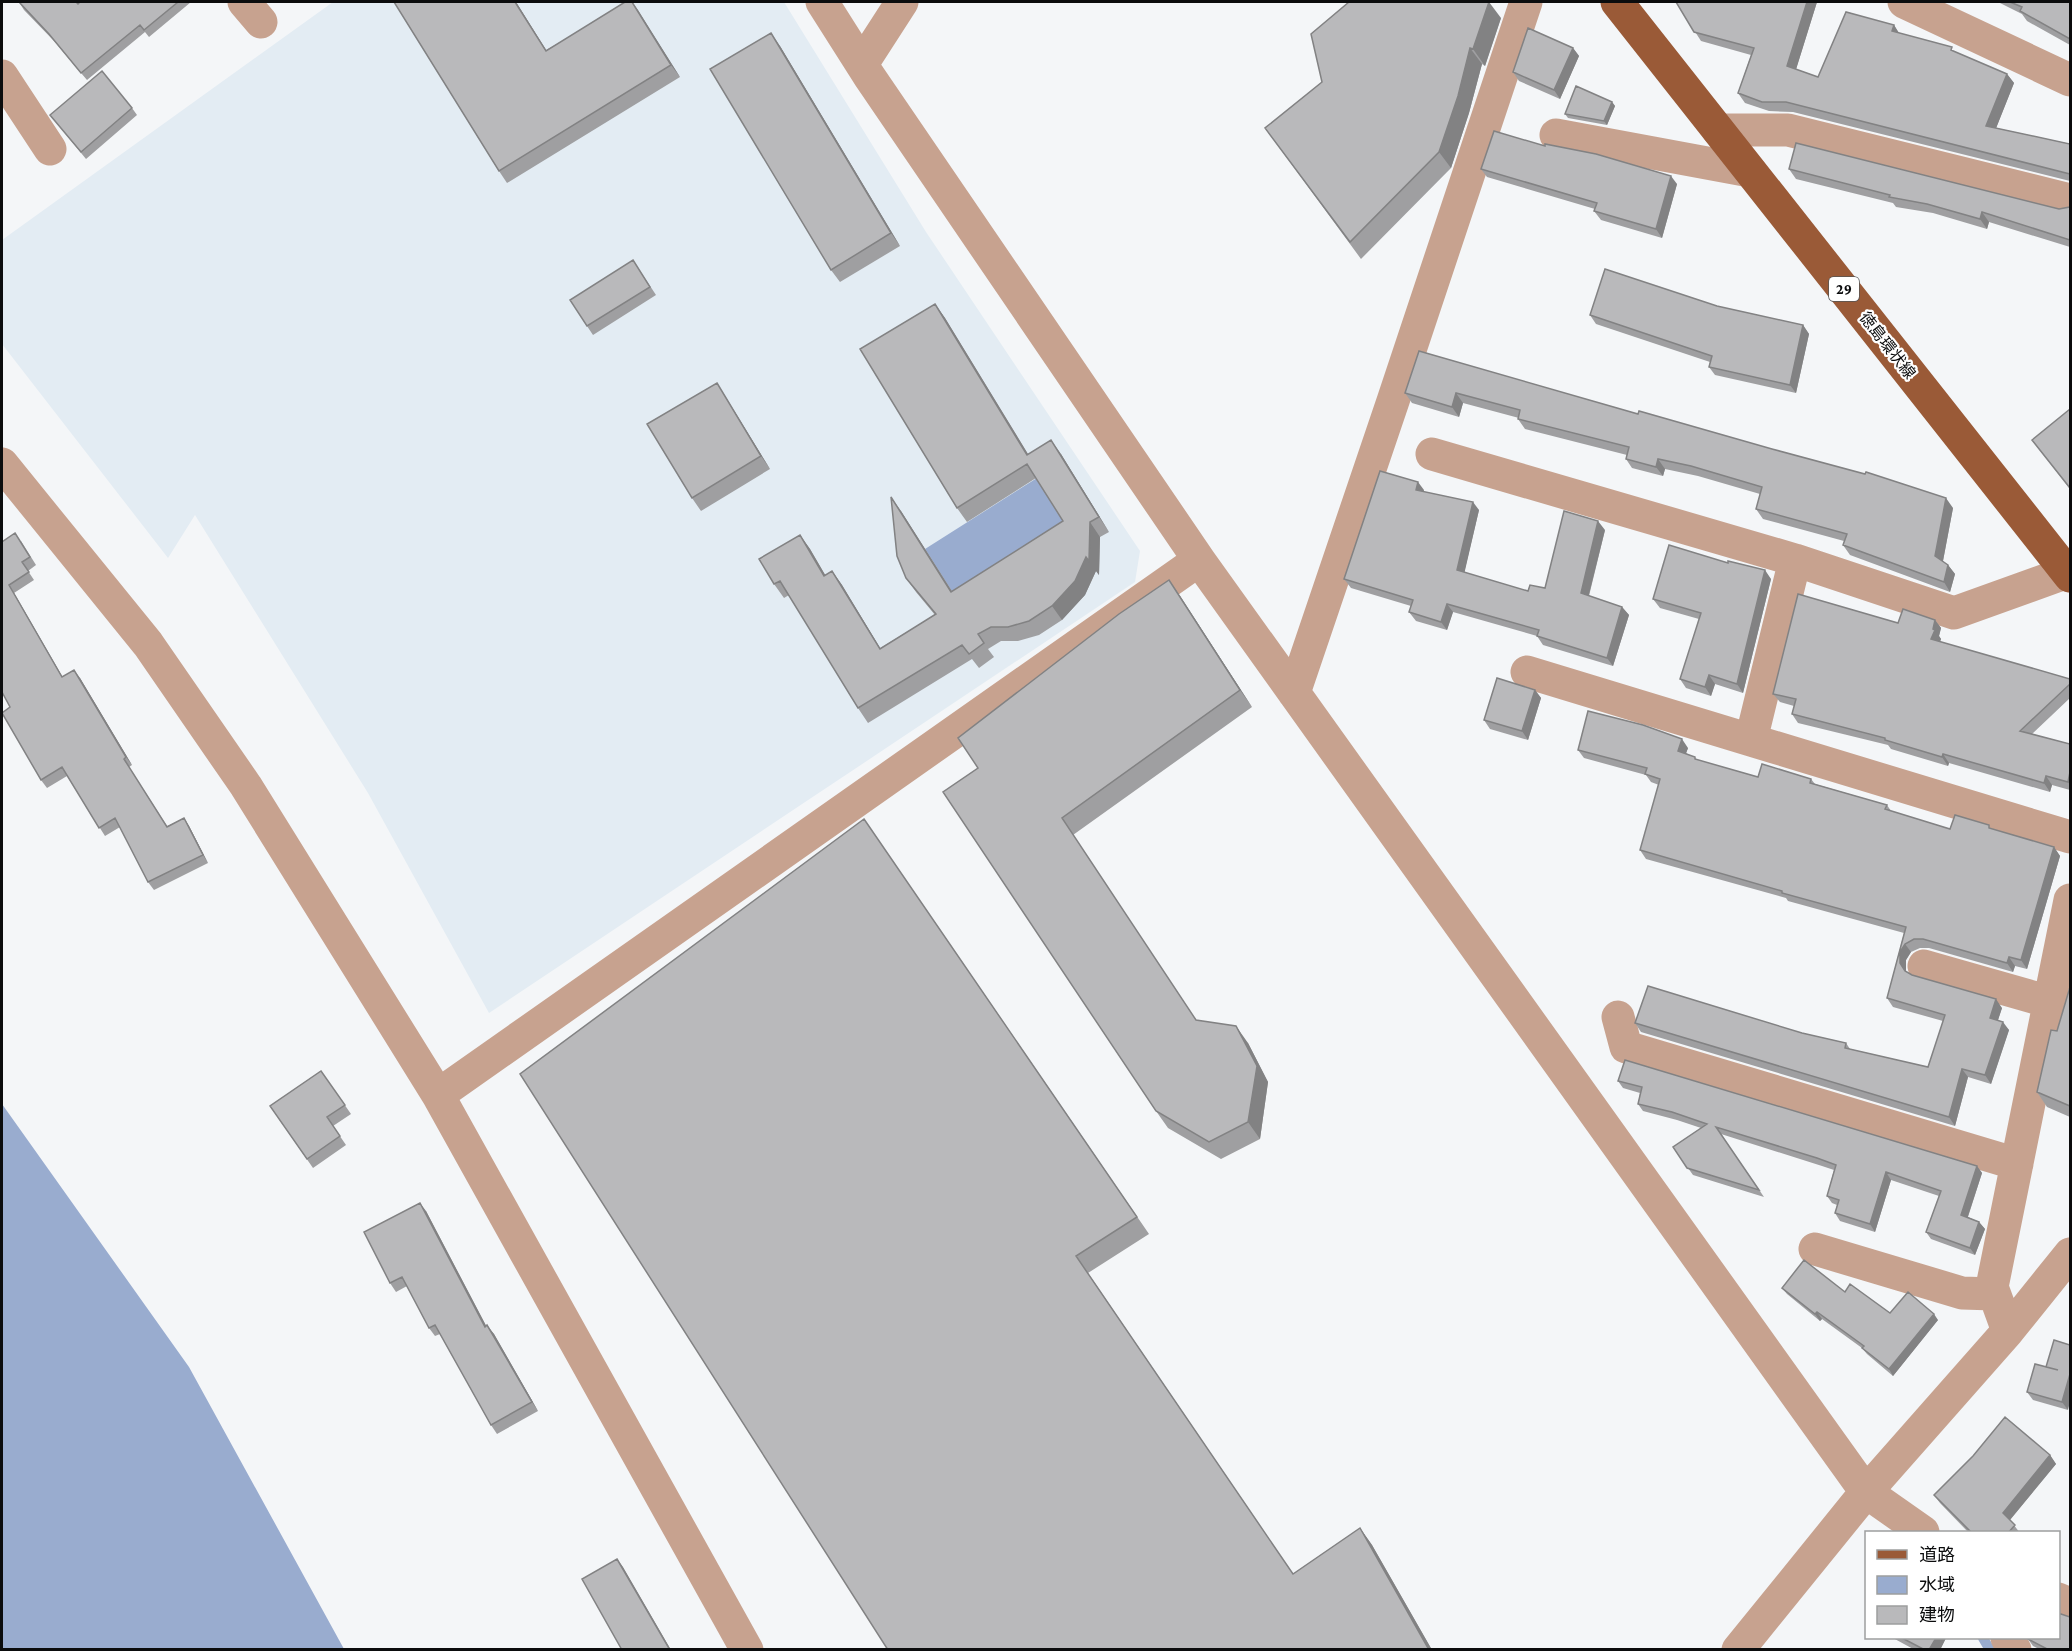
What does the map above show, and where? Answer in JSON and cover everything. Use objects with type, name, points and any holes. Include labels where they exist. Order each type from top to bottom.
[{"type":"main road","name":"徳島環状線","points":[[1617,2],[2069,574]]},
{"type":"street","points":[[822,2],[1199,560],[1866,1492],[1920,1531]]},
{"type":"street","points":[[862,64],[902,2]]},
{"type":"street","points":[[1294,693],[1394,401],[1526,2]]},
{"type":"street","points":[[1904,2],[2070,80]]},
{"type":"street","points":[[2,76],[50,149]]},
{"type":"street","points":[[1718,130],[1788,130],[2070,200]]},
{"type":"street","points":[[1556,135],[1750,171]]},
{"type":"street","points":[[1432,454],[1795,560],[1954,613],[2069,574]]},
{"type":"street","points":[[2,464],[148,644],[246,786],[438,1095],[747,1650]]},
{"type":"street","points":[[438,1095],[1199,560]]},
{"type":"street","points":[[1750,740],[1795,560]]},
{"type":"street","points":[[1527,672],[2070,837]]},
{"type":"street","points":[[2008,1331],[1992,1287],[2070,900]]},
{"type":"street","points":[[1924,966],[2050,1002]]},
{"type":"street","points":[[1618,1017],[1626,1047],[2017,1164]]},
{"type":"street","points":[[1815,1249],[1962,1293],[1994,1294]]},
{"type":"street","points":[[1738,1650],[1866,1492],[2008,1331],[2070,1254]]},
{"type":"shaded area","points":[[333,2],[784,2],[926,232],[1140,551],[1135,582],[489,1013],[368,793],[195,515],[168,558],[2,344],[2,240]]},
{"type":"water","points":[[1037,478],[1073,535],[961,606],[925,549]]},
{"type":"water","points":[[2,1104],[189,1367],[344,1649],[2,1649]]},
{"type":"building","points":[[19,2],[76,2],[78,4],[80,2],[178,2],[144,30],[140,25],[81,73]]},
{"type":"building","points":[[394,2],[515,2],[546,51],[625,2],[632,2],[671,65],[499,171]]},
{"type":"building","points":[[1349,2],[1489,2],[1473,49],[1470,48],[1458,96],[1439,152],[1350,242],[1265,128],[1322,82],[1311,34]]},
{"type":"building","points":[[1676,2],[1807,2],[1787,66],[1818,77],[1846,12],[1894,25],[1892,31],[1952,47],[1951,50],[2007,74],[1986,126],[2070,144],[2070,174],[1786,102],[1762,102],[1738,93],[1754,48],[1694,32]]},
{"type":"building","points":[[2010,2],[2070,2],[2070,39],[2020,11],[2022,7]]},
{"type":"building","points":[[1528,28],[1573,48],[1554,90],[1513,72]]},
{"type":"building","points":[[771,33],[891,233],[831,270],[710,69]]},
{"type":"building","points":[[102,71],[132,108],[81,152],[50,115]]},
{"type":"building","points":[[1576,86],[1612,102],[1604,121],[1565,114]]},
{"type":"building","points":[[1494,131],[1545,146],[1545,144],[1596,154],[1671,176],[1656,229],[1594,211],[1597,203],[1481,169]]},
{"type":"building","points":[[1796,143],[2059,209],[2070,207],[2070,240],[1982,212],[1980,219],[1789,169]]},
{"type":"building","points":[[633,260],[650,287],[587,326],[570,300]]},
{"type":"building","points":[[1605,269],[1717,306],[1803,325],[1790,385],[1709,367],[1712,356],[1590,315]]},
{"type":"building","points":[[935,304],[1027,455],[1051,440],[1099,517],[1090,522],[1089,561],[1086,557],[1075,581],[1052,606],[1029,621],[1008,627],[991,627],[978,634],[984,643],[969,654],[962,645],[858,708],[780,581],[774,584],[759,559],[800,535],[824,576],[832,571],[880,649],[936,614],[906,578],[897,556],[891,497],[951,592],[1063,521],[1027,464],[957,508],[860,349]]},
{"type":"building","points":[[1419,351],[1638,414],[1639,411],[1865,474],[1866,472],[1946,498],[1935,556],[1948,565],[1944,582],[1843,545],[1847,534],[1756,509],[1762,487],[1691,466],[1658,459],[1656,467],[1626,459],[1629,447],[1518,419],[1520,410],[1456,393],[1452,407],[1405,393]]},
{"type":"building","points":[[717,383],[761,456],[692,498],[647,424]]},
{"type":"building","points":[[2070,409],[2070,488],[2032,440]]},
{"type":"building","points":[[1380,471],[1418,482],[1416,490],[1473,502],[1457,570],[1528,591],[1530,585],[1545,588],[1564,511],[1598,521],[1581,593],[1622,607],[1607,658],[1537,636],[1539,630],[1447,604],[1441,622],[1409,612],[1413,600],[1344,579]]},
{"type":"building","points":[[15,533],[30,557],[22,562],[29,572],[9,585],[62,677],[74,670],[126,757],[124,759],[167,827],[184,818],[203,855],[148,882],[115,818],[99,828],[62,767],[41,780],[2,713],[10,707],[2,692],[2,542]]},
{"type":"building","points":[[1669,545],[1728,563],[1728,561],[1765,570],[1737,684],[1709,675],[1705,687],[1680,679],[1701,613],[1653,599]]},
{"type":"building","points":[[1169,580],[1240,690],[1062,818],[1196,1020],[1236,1026],[1257,1066],[1248,1122],[1209,1142],[1156,1111],[943,792],[978,768],[958,738],[1119,614]]},
{"type":"building","points":[[1798,594],[1898,623],[1903,609],[1935,620],[1933,629],[1935,630],[1931,639],[2070,679],[2070,684],[2020,731],[2070,744],[2068,782],[2046,776],[2044,783],[1943,754],[1942,757],[1885,740],[1885,738],[1792,714],[1796,699],[1773,694]]},
{"type":"building","points":[[1497,678],[1535,690],[1522,731],[1484,720]]},
{"type":"building","points":[[1588,711],[1643,725],[1682,739],[1678,751],[1695,757],[1695,759],[1758,777],[1762,764],[1811,779],[1810,783],[1887,805],[1885,809],[1950,829],[1955,815],[1989,825],[1989,828],[2054,847],[2021,960],[2009,957],[2007,963],[1923,939],[1914,939],[1905,944],[1900,952],[1900,963],[1905,971],[1912,975],[1996,999],[1990,1018],[2003,1022],[1985,1075],[1962,1069],[1949,1117],[1635,1023],[1648,986],[1802,1033],[1846,1043],[1845,1048],[1928,1067],[1945,1015],[1887,998],[1906,927],[1782,893],[1782,891],[1640,850],[1660,779],[1645,774],[1647,768],[1578,750]]},
{"type":"building","points":[[864,819],[1137,1217],[1076,1256],[1293,1574],[1360,1528],[1429,1650],[888,1650],[520,1074]]},
{"type":"building","points":[[2070,987],[2070,1106],[2037,1092],[2051,1030],[2057,1031]]},
{"type":"building","points":[[1625,1060],[1977,1166],[1961,1215],[1979,1222],[1970,1248],[1926,1232],[1941,1191],[1886,1172],[1870,1224],[1835,1213],[1839,1200],[1827,1196],[1836,1165],[1716,1127],[1759,1190],[1687,1168],[1673,1147],[1707,1124],[1638,1104],[1642,1087],[1618,1081]]},
{"type":"building","points":[[321,1071],[345,1105],[327,1117],[340,1136],[307,1159],[270,1106]]},
{"type":"building","points":[[420,1203],[485,1327],[487,1325],[532,1402],[491,1425],[435,1325],[429,1328],[402,1277],[390,1283],[364,1232]]},
{"type":"building","points":[[1804,1260],[1845,1292],[1850,1284],[1890,1313],[1908,1292],[1934,1314],[1889,1369],[1862,1348],[1864,1346],[1817,1312],[1815,1314],[1782,1288]]},
{"type":"building","points":[[2054,1340],[2070,1345],[2070,1374],[2062,1402],[2027,1392],[2035,1364],[2046,1367]]},
{"type":"building","points":[[2005,1417],[2050,1455],[2003,1513],[2015,1525],[2010,1531],[1970,1531],[1934,1495],[1973,1456]]},
{"type":"building","points":[[617,1559],[670,1650],[622,1650],[582,1579]]},
{"type":"building","points":[[2060,1614],[2070,1617],[2070,1650],[2049,1650],[2028,1639],[2060,1639]]},
{"type":"building","points":[[1904,1639],[1935,1639],[1929,1650]]},
{"type":"waterway","points":[[1984,1639],[1990,1650]]}]
